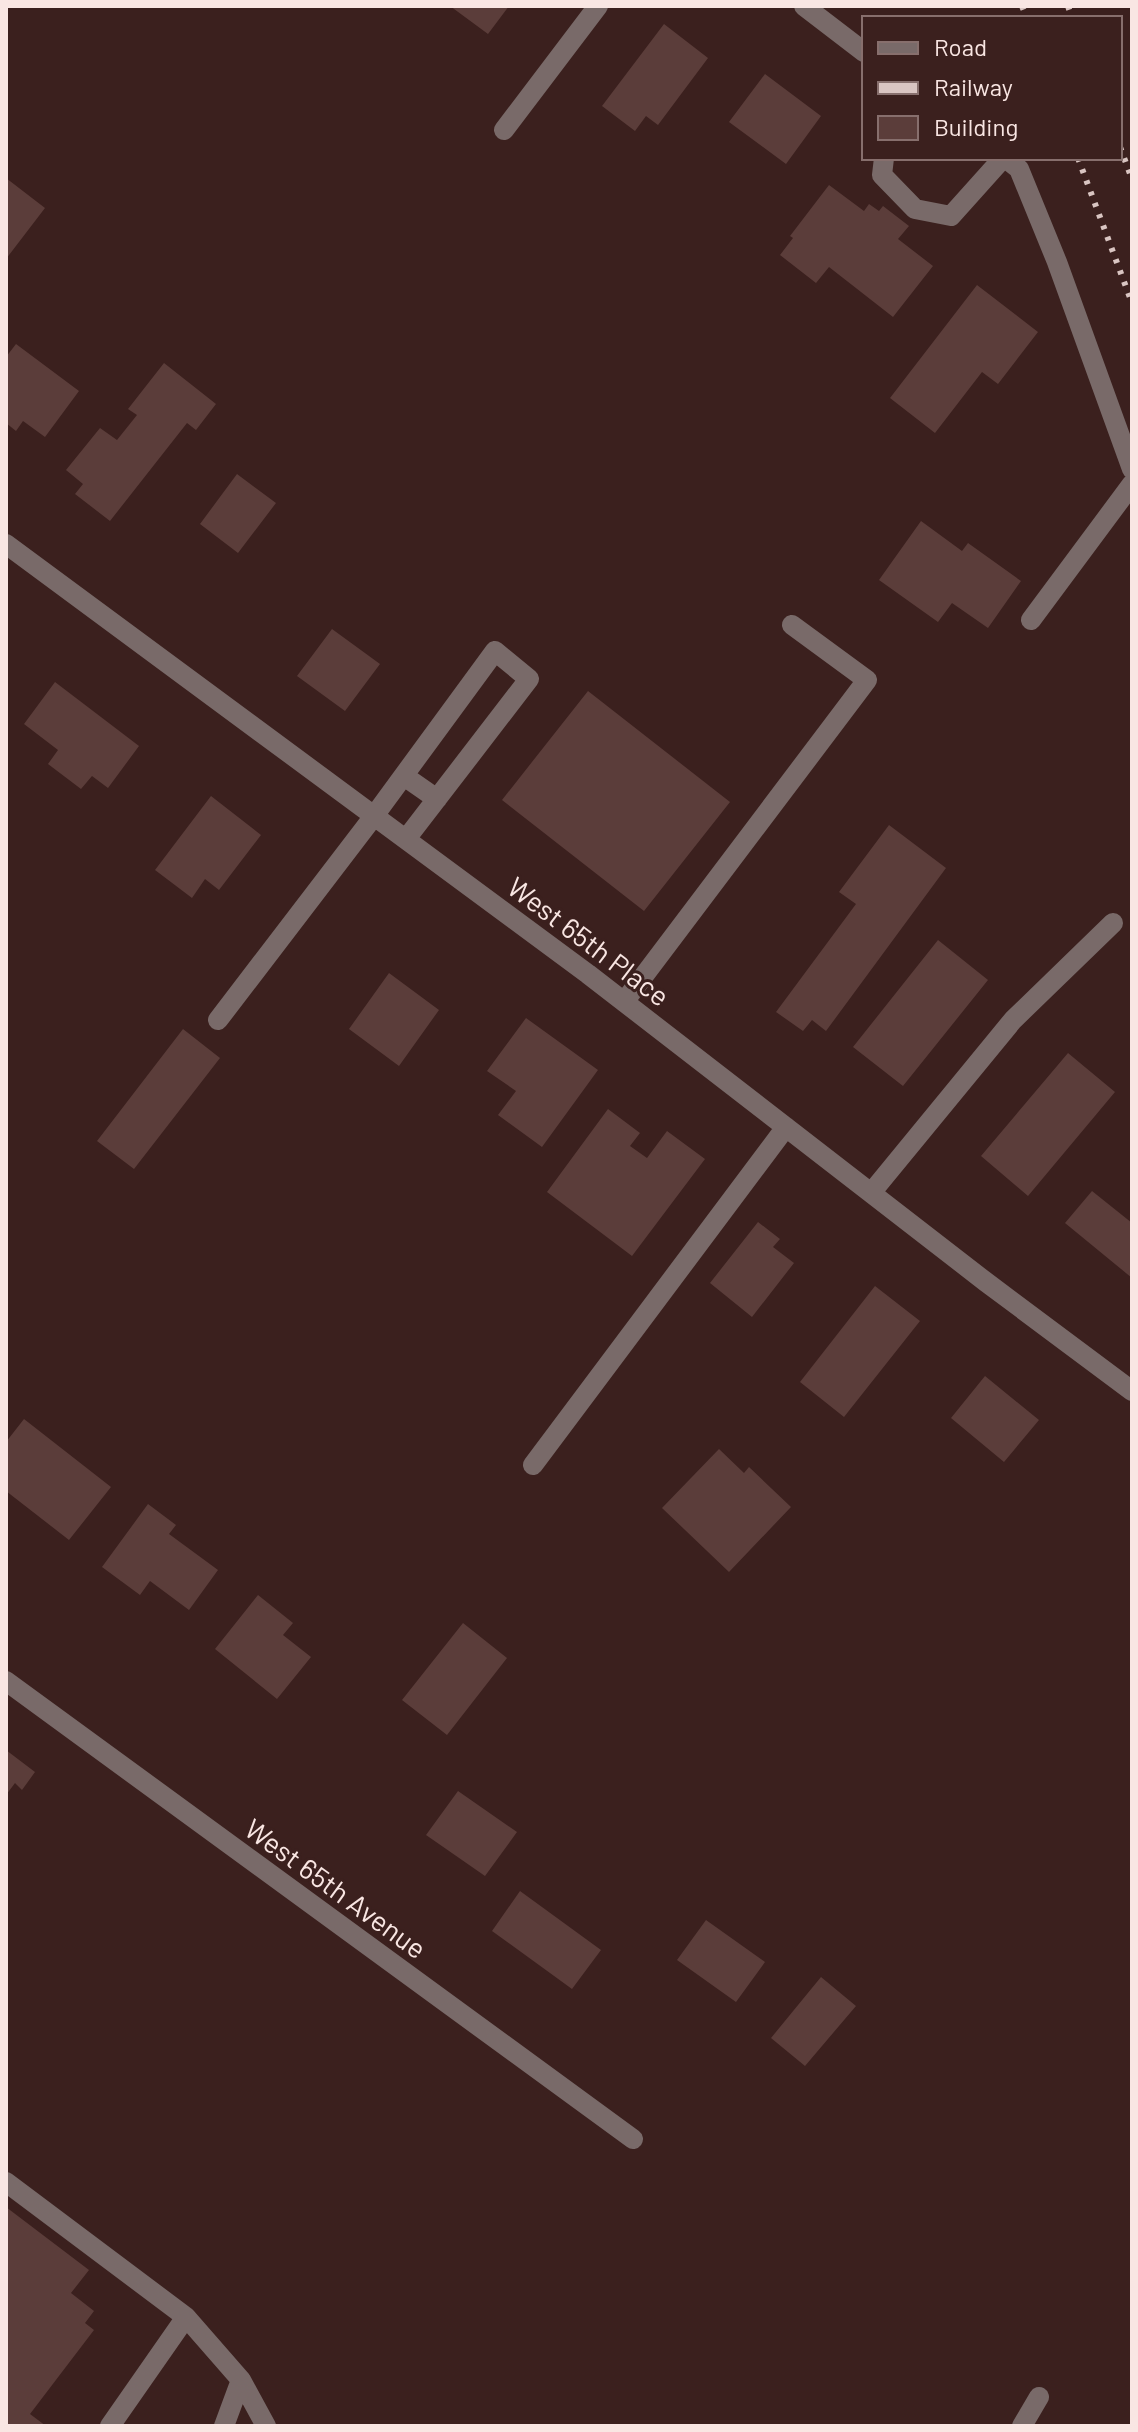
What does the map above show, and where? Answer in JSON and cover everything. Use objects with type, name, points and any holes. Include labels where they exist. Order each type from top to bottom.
[{"type":"street","points":[[504,130],[598,6]]},
{"type":"street","points":[[804,6],[862,50]]},
{"type":"street","points":[[884,160],[882,175],[915,209],[951,216],[1009,162],[1057,262],[1132,469]]},
{"type":"street","points":[[1031,620],[1132,484]]},
{"type":"street","name":"West 65th Place","points":[[6,544],[624,1002],[1132,1391]]},
{"type":"street","points":[[624,1002],[867,680],[792,625]]},
{"type":"street","points":[[218,1020],[495,651],[529,679],[406,839]]},
{"type":"street","points":[[404,776],[437,799]]},
{"type":"street","points":[[871,1193],[1013,1020],[1113,923]]},
{"type":"street","points":[[533,1465],[786,1127]]},
{"type":"street","name":"West 65th Avenue","points":[[6,1681],[633,2139]]},
{"type":"street","points":[[6,2182],[186,2317],[241,2380],[266,2426]]},
{"type":"street","points":[[110,2426],[186,2317]]},
{"type":"street","points":[[224,2426],[241,2380]]},
{"type":"street","points":[[1022,2426],[1039,2397]]},
{"type":"building","points":[[450,6],[509,6],[488,34]]},
{"type":"building","points":[[664,24],[708,58],[658,125],[646,116],[635,131],[602,106]]},
{"type":"building","points":[[765,74],[821,116],[786,164],[729,122]]},
{"type":"building","points":[[6,178],[45,208],[6,259]]},
{"type":"building","points":[[829,185],[864,211],[869,204],[879,211],[883,206],[909,226],[898,239],[933,266],[893,317],[829,267],[816,283],[780,255],[793,238],[790,236]]},
{"type":"building","points":[[977,285],[1038,332],[998,384],[982,372],[935,433],[890,398]]},
{"type":"building","points":[[16,344],[79,391],[45,437],[23,421],[16,431],[6,423],[6,357]]},
{"type":"building","points":[[164,363],[216,404],[196,430],[187,423],[110,521],[75,494],[83,484],[66,470],[100,428],[117,440],[137,415],[128,409]]},
{"type":"building","points":[[237,474],[276,503],[238,553],[200,524]]},
{"type":"building","points":[[921,521],[962,551],[968,543],[1021,581],[988,628],[952,603],[938,622],[879,580]]},
{"type":"building","points":[[332,629],[380,664],[345,711],[297,676]]},
{"type":"building","points":[[55,682],[139,746],[108,788],[92,776],[81,789],[48,764],[58,750],[24,724]]},
{"type":"building","points":[[588,691],[730,802],[644,911],[502,800]]},
{"type":"building","points":[[211,796],[261,835],[219,890],[205,879],[192,898],[155,870]]},
{"type":"building","points":[[889,825],[946,868],[826,1031],[812,1020],[803,1031],[776,1012],[856,904],[839,892]]},
{"type":"building","points":[[938,940],[988,980],[903,1086],[853,1047]]},
{"type":"building","points":[[389,973],[439,1010],[399,1066],[349,1029]]},
{"type":"building","points":[[526,1018],[598,1070],[542,1147],[498,1115],[516,1091],[487,1071]]},
{"type":"building","points":[[183,1029],[220,1058],[134,1169],[97,1141]]},
{"type":"building","points":[[1068,1053],[1115,1092],[1028,1196],[981,1156]]},
{"type":"building","points":[[608,1109],[640,1133],[630,1146],[647,1158],[667,1131],[705,1159],[632,1256],[547,1192]]},
{"type":"building","points":[[1092,1191],[1132,1223],[1132,1278],[1065,1223]]},
{"type":"building","points":[[758,1222],[780,1239],[773,1247],[794,1263],[752,1317],[710,1283]]},
{"type":"building","points":[[875,1286],[920,1321],[844,1417],[800,1382]]},
{"type":"building","points":[[985,1376],[1039,1420],[1004,1462],[951,1418]]},
{"type":"building","points":[[24,1419],[111,1487],[69,1540],[6,1491],[6,1442]]},
{"type":"building","points":[[719,1449],[744,1473],[749,1467],[791,1507],[729,1572],[662,1508]]},
{"type":"building","points":[[148,1504],[176,1525],[169,1534],[218,1570],[189,1610],[150,1581],[140,1595],[102,1567]]},
{"type":"building","points":[[258,1595],[293,1623],[283,1635],[311,1657],[277,1699],[215,1649]]},
{"type":"building","points":[[463,1623],[507,1658],[447,1735],[402,1700]]},
{"type":"building","points":[[6,1750],[35,1772],[22,1790],[15,1783],[6,1795]]},
{"type":"building","points":[[458,1791],[517,1832],[485,1876],[426,1835]]},
{"type":"building","points":[[520,1891],[601,1950],[572,1989],[492,1931]]},
{"type":"building","points":[[706,1920],[765,1962],[736,2002],[677,1960]]},
{"type":"building","points":[[821,1977],[856,2006],[805,2066],[771,2038]]},
{"type":"building","points":[[6,2207],[89,2270],[71,2293],[94,2311],[85,2323],[94,2330],[30,2414],[46,2426],[6,2426]]},
{"type":"railway","points":[[1022,6],[1026,16]]},
{"type":"railway","points":[[1068,6],[1071,16]]},
{"type":"railway","points":[[1122,152],[1132,179]]},
{"type":"railway","points":[[1079,160],[1132,303]]}]
